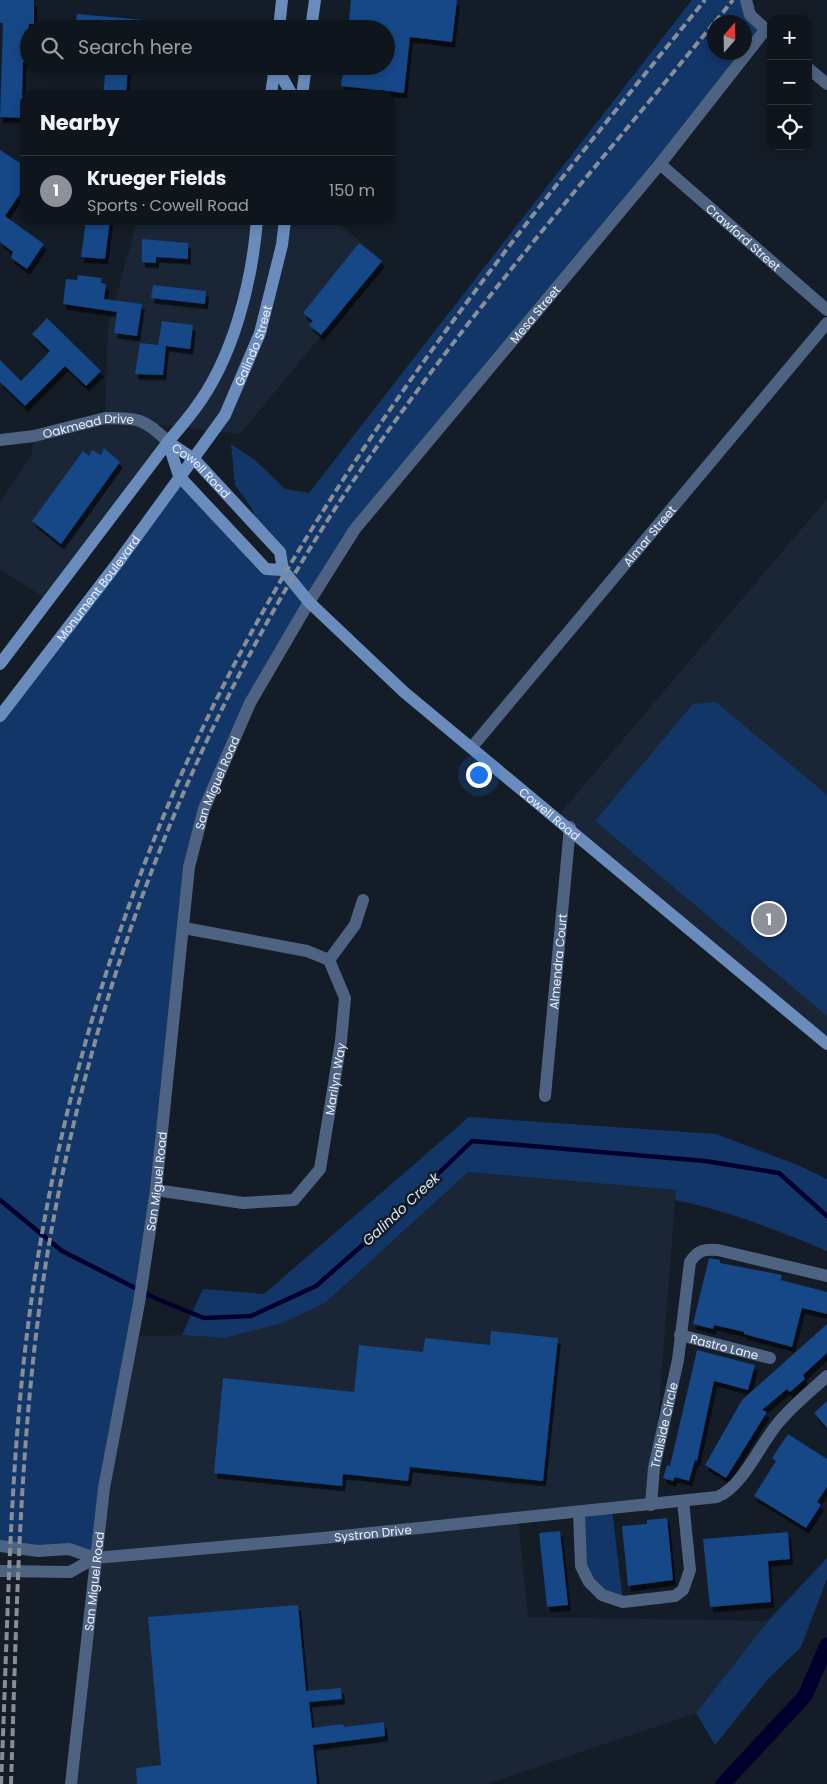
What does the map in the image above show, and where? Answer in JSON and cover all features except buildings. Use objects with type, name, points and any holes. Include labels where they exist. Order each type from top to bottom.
[{"type":"main road","points":[[280,20],[282,0]]},
{"type":"main road","points":[[312,20],[315,0]]},
{"type":"main road","points":[[272,90],[273,75]]},
{"type":"main road","points":[[280,75],[289,90]]},
{"type":"main road","points":[[303,90],[305,75]]},
{"type":"main road","name":"Galindo Street","points":[[168,442],[195,409],[217,372],[236,325],[247,289],[256,225]]},
{"type":"main road","name":"Galindo Street","points":[[194,459],[225,415],[260,334],[282,245],[284,225]]},
{"type":"main road","points":[[0,664],[168,442]]},
{"type":"main road","name":"Cowell Road","points":[[168,442],[179,476],[266,569],[282,570]]},
{"type":"main road","name":"Cowell Road","points":[[168,442],[194,459],[280,552],[282,570],[309,602],[404,692],[570,827],[827,1044]]},
{"type":"main road","name":"Monument Boulevard","points":[[0,716],[116,566],[179,476],[194,459]]},
{"type":"street","points":[[746,0],[750,15],[767,31]]},
{"type":"street","name":"Mesa Street","points":[[309,602],[355,529],[767,33]]},
{"type":"street","points":[[812,71],[827,84]]},
{"type":"street","name":"Crawford Street","points":[[660,164],[827,310]]},
{"type":"street","name":"Almar Street","points":[[472,747],[827,323]]},
{"type":"street","name":"Oakmead Drive","points":[[0,440],[34,436],[105,418],[137,418],[155,428],[168,442]]},
{"type":"street","name":"San Miguel Road","points":[[71,1784],[95,1558],[116,1415],[139,1303],[156,1190],[189,867],[204,810],[250,703],[309,602]]},
{"type":"street","name":"Almendra Court","points":[[545,1096],[570,827]]},
{"type":"street","points":[[184,928],[307,951],[329,960],[355,925],[363,900]]},
{"type":"street","name":"Marilyn Way","points":[[156,1190],[243,1202],[294,1200],[320,1168],[341,1041],[345,998],[329,960]]},
{"type":"street","name":"Trailside Circle","points":[[651,1505],[654,1468],[678,1360],[690,1262],[703,1248],[827,1276]]},
{"type":"street","name":"Rastro Lane","points":[[680,1335],[770,1358]]},
{"type":"street","points":[[651,1505],[727,1493],[778,1422],[827,1376]]},
{"type":"street","points":[[579,1512],[581,1566],[589,1582],[602,1595],[623,1602],[675,1596],[683,1590],[690,1570],[683,1501]]},
{"type":"street","name":"Systron Drive","points":[[0,1571],[70,1572],[95,1558],[651,1505]]},
{"type":"street","name":"Systron Drive","points":[[0,1546],[38,1551],[69,1549],[95,1558]]},
{"type":"shaded area","points":[[692,0],[746,0],[766,29],[752,46],[752,15],[707,15],[707,60],[741,60],[355,529],[250,703],[189,867],[156,1190],[95,1558],[0,1546],[0,715],[179,476],[266,569],[282,570],[280,552],[256,526],[253,510],[235,485],[231,444],[255,460],[285,489],[309,493]]},
{"type":"shaded area","points":[[136,225],[341,225],[383,261],[240,434],[146,423],[168,442],[48,600],[0,569],[0,503],[32,454],[34,436],[105,418],[108,327]]},
{"type":"shaded area","points":[[827,499],[827,1044],[557,817]]},
{"type":"shaded area","points":[[716,702],[827,795],[827,1016],[595,821],[693,704]]},
{"type":"shaded area","points":[[469,1117],[716,1134],[800,1166],[827,1179],[827,1251],[733,1215],[675,1200],[676,1190],[468,1172],[325,1303],[282,1323],[224,1338],[182,1335],[203,1289],[264,1294]]},
{"type":"shaded area","points":[[468,1172],[676,1190],[651,1505],[518,1518],[528,1617],[768,1621],[696,1713],[487,1784],[71,1784],[95,1558],[132,1337],[182,1335],[224,1338],[325,1303]]},
{"type":"shaded area","points":[[612,1509],[623,1602],[589,1582],[579,1512]]},
{"type":"shaded area","points":[[827,1558],[827,1579],[801,1647],[767,1680],[715,1745],[696,1713],[768,1621]]},
{"type":"waterway","name":"Galindo Creek","points":[[0,1200],[62,1251],[157,1299],[204,1318],[251,1316],[316,1286],[382,1228],[472,1141],[705,1161],[779,1173],[827,1216]]},
{"type":"waterway","points":[[723,1784],[805,1696],[827,1645]]},
{"type":"railway","points":[[1,1784],[16,1450],[29,1317],[39,1251],[55,1166],[98,998],[156,834],[190,755],[228,677],[269,601],[367,443],[420,367],[531,218],[705,0]]},
{"type":"railway","points":[[721,15],[733,0]]},
{"type":"railway","points":[[11,1784],[25,1453],[30,1387],[47,1256],[67,1153],[93,1050],[124,949],[160,850],[201,753],[248,658],[300,566],[356,477],[440,360],[530,246],[707,31]]},
{"type":"place","name":"Krueger Fields","points":[[769,919]]}]
